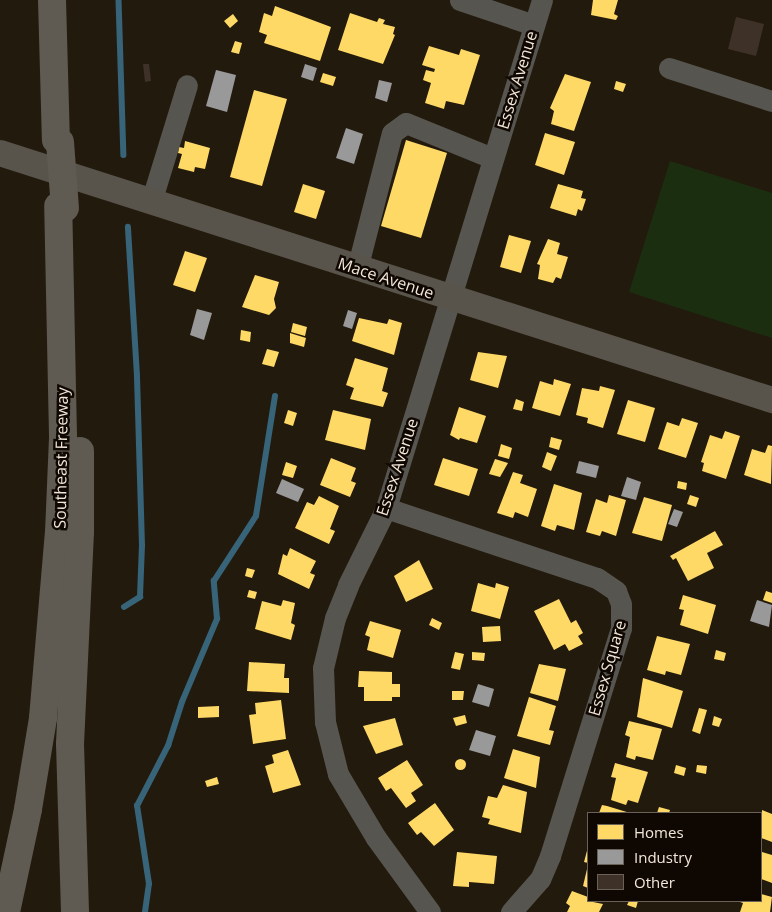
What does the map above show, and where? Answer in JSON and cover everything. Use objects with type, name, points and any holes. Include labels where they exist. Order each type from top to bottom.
[{"type":"highway","name":"Southeast Freeway","points":[[6,912],[28,809],[43,718],[59,533],[63,427],[62,207],[55,94],[52,0]]},
{"type":"highway","points":[[62,207],[78,349],[80,436],[80,540],[70,744],[75,912]]},
{"type":"main road","name":"Mace Avenue","points":[[0,153],[357,269],[772,400]]},
{"type":"street","points":[[460,0],[534,25]]},
{"type":"street","name":"Essex Avenue","points":[[430,912],[349,795],[331,752],[324,713],[323,668],[335,618],[348,585],[386,508],[448,298],[542,0]]},
{"type":"street","points":[[669,68],[772,101]]},
{"type":"street","points":[[151,202],[187,85]]},
{"type":"street","points":[[357,269],[392,133],[406,123],[492,158]]},
{"type":"street","name":"Essex Square","points":[[386,508],[597,578],[616,591],[622,604],[620,628],[550,856],[540,879],[511,912]]},
{"type":"green space","points":[[670,161],[772,193],[772,338],[629,292]]},
{"type":"building: Homes","points":[[593,0],[618,0],[614,14],[618,16],[616,20],[591,15]]},
{"type":"building: Homes","points":[[275,6],[331,27],[320,61],[264,43],[267,35],[259,32],[264,13],[272,16]]},
{"type":"building: Homes","points":[[350,13],[377,22],[379,18],[385,20],[383,24],[395,27],[393,34],[395,35],[383,64],[338,50]]},
{"type":"building: Homes","points":[[233,14],[238,21],[230,28],[224,21]]},
{"type":"building: Homes","points":[[235,41],[242,43],[239,54],[231,52]]},
{"type":"building: Homes","points":[[429,46],[459,55],[461,49],[480,55],[464,105],[446,101],[444,109],[425,103],[431,83],[423,80],[426,70],[434,72],[435,69],[422,65]]},
{"type":"building: Homes","points":[[323,73],[336,77],[333,86],[320,82]]},
{"type":"building: Homes","points":[[565,74],[591,82],[574,131],[551,124],[554,111],[550,108]]},
{"type":"building: Homes","points":[[616,81],[626,84],[623,92],[614,89]]},
{"type":"building: Homes","points":[[254,90],[287,99],[262,186],[230,177]]},
{"type":"building: Homes","points":[[545,133],[575,142],[564,175],[535,165]]},
{"type":"building: Homes","points":[[406,140],[447,153],[421,238],[381,226]]},
{"type":"building: Homes","points":[[185,141],[210,148],[205,169],[195,167],[194,172],[178,168],[182,154],[178,153],[179,147],[184,148]]},
{"type":"building: Homes","points":[[303,184],[325,191],[316,219],[294,212]]},
{"type":"building: Homes","points":[[558,184],[583,191],[581,198],[586,199],[582,211],[578,209],[576,216],[550,208]]},
{"type":"building: Homes","points":[[509,235],[531,241],[521,273],[500,267]]},
{"type":"building: Homes","points":[[548,239],[560,243],[557,254],[568,257],[561,279],[556,277],[553,283],[538,279],[540,265],[537,264]]},
{"type":"building: Homes","points":[[185,251],[207,258],[195,292],[173,285]]},
{"type":"building: Homes","points":[[255,275],[279,282],[274,299],[276,308],[269,315],[242,307]]},
{"type":"building: Homes","points":[[359,318],[387,324],[389,319],[402,323],[394,355],[352,341]]},
{"type":"building: Homes","points":[[293,323],[307,327],[305,336],[291,332]]},
{"type":"building: Homes","points":[[241,330],[251,332],[250,342],[240,340]]},
{"type":"building: Homes","points":[[290,333],[306,338],[304,347],[290,343]]},
{"type":"building: Homes","points":[[267,349],[279,352],[274,367],[262,364]]},
{"type":"building: Homes","points":[[478,352],[507,356],[498,388],[470,380]]},
{"type":"building: Homes","points":[[355,358],[388,368],[382,391],[388,393],[383,407],[350,399],[354,388],[346,385]]},
{"type":"building: Homes","points":[[554,379],[571,384],[560,416],[532,408],[540,381],[553,385]]},
{"type":"building: Homes","points":[[600,386],[615,390],[603,428],[587,423],[588,418],[576,415],[582,388],[599,391]]},
{"type":"building: Homes","points":[[516,399],[524,402],[522,411],[513,409]]},
{"type":"building: Homes","points":[[628,400],[655,408],[645,442],[617,434]]},
{"type":"building: Homes","points":[[459,407],[486,416],[477,443],[460,438],[459,440],[450,435]]},
{"type":"building: Homes","points":[[288,410],[297,413],[293,426],[284,423]]},
{"type":"building: Homes","points":[[333,410],[371,419],[365,450],[325,440]]},
{"type":"building: Homes","points":[[682,418],[698,423],[686,458],[658,449],[667,422],[679,426]]},
{"type":"building: Homes","points":[[725,431],[740,436],[726,479],[702,471],[704,463],[701,462],[710,435],[722,439]]},
{"type":"building: Homes","points":[[551,437],[562,440],[559,450],[549,447]]},
{"type":"building: Homes","points":[[501,444],[512,448],[509,459],[498,456]]},
{"type":"building: Homes","points":[[768,445],[772,446],[771,484],[744,475],[752,449],[765,453]]},
{"type":"building: Homes","points":[[547,452],[557,456],[551,471],[542,467]]},
{"type":"building: Homes","points":[[331,458],[356,468],[351,481],[356,483],[350,497],[320,485]]},
{"type":"building: Homes","points":[[443,458],[478,469],[469,496],[434,485]]},
{"type":"building: Homes","points":[[495,459],[508,463],[500,477],[489,474]]},
{"type":"building: Homes","points":[[286,462],[297,466],[293,478],[282,475]]},
{"type":"building: Homes","points":[[513,472],[523,475],[520,483],[537,489],[528,517],[515,512],[513,518],[497,513]]},
{"type":"building: Homes","points":[[678,481],[687,483],[686,490],[677,488]]},
{"type":"building: Homes","points":[[554,484],[582,493],[574,530],[557,525],[555,531],[541,526]]},
{"type":"building: Homes","points":[[609,495],[626,500],[616,536],[602,531],[600,536],[586,532],[596,499],[607,503]]},
{"type":"building: Homes","points":[[690,495],[699,498],[696,507],[687,504]]},
{"type":"building: Homes","points":[[319,496],[339,506],[330,529],[335,531],[329,544],[295,528],[307,502],[314,505]]},
{"type":"building: Homes","points":[[644,497],[672,505],[662,541],[632,533]]},
{"type":"building: Homes","points":[[715,531],[723,545],[707,553],[714,568],[688,581],[676,558],[673,560],[670,556]]},
{"type":"building: Homes","points":[[290,548],[316,561],[310,573],[315,575],[309,589],[278,574],[283,554],[287,556]]},
{"type":"building: Homes","points":[[419,560],[433,589],[406,602],[394,576]]},
{"type":"building: Homes","points":[[247,568],[255,570],[252,578],[245,576]]},
{"type":"building: Homes","points":[[478,583],[495,588],[496,583],[509,587],[500,619],[471,611]]},
{"type":"building: Homes","points":[[249,590],[257,592],[255,599],[247,597]]},
{"type":"building: Homes","points":[[766,591],[772,593],[772,603],[763,600]]},
{"type":"building: Homes","points":[[683,595],[716,605],[708,634],[680,625],[684,610],[679,609]]},
{"type":"building: Homes","points":[[559,599],[571,623],[576,620],[583,633],[578,636],[583,644],[569,651],[565,644],[554,650],[534,611]]},
{"type":"building: Homes","points":[[283,600],[295,603],[291,623],[295,625],[291,640],[255,629],[262,601],[281,606]]},
{"type":"building: Homes","points":[[432,618],[442,623],[439,630],[429,625]]},
{"type":"building: Homes","points":[[370,621],[401,630],[393,658],[367,650],[370,637],[365,635]]},
{"type":"building: Homes","points":[[500,626],[501,641],[483,642],[482,627]]},
{"type":"building: Homes","points":[[657,636],[690,644],[681,675],[666,671],[665,675],[647,670]]},
{"type":"building: Homes","points":[[716,650],[726,653],[724,661],[714,659]]},
{"type":"building: Homes","points":[[455,652],[464,654],[460,670],[451,668]]},
{"type":"building: Homes","points":[[472,652],[485,653],[484,661],[472,660]]},
{"type":"building: Homes","points":[[249,662],[285,664],[284,678],[289,678],[289,693],[247,691]]},
{"type":"building: Homes","points":[[539,664],[566,669],[558,701],[530,693]]},
{"type":"building: Homes","points":[[359,671],[392,672],[392,684],[400,684],[400,697],[392,697],[392,701],[364,701],[364,687],[358,687]]},
{"type":"building: Homes","points":[[643,678],[683,691],[672,728],[637,717]]},
{"type":"building: Homes","points":[[452,691],[464,691],[463,700],[452,700]]},
{"type":"building: Homes","points":[[529,697],[556,706],[549,730],[554,731],[550,745],[517,736]]},
{"type":"building: Homes","points":[[281,700],[286,739],[253,744],[249,715],[256,714],[255,703]]},
{"type":"building: Homes","points":[[219,706],[219,717],[198,718],[198,707]]},
{"type":"building: Homes","points":[[699,708],[707,710],[700,734],[692,731]]},
{"type":"building: Homes","points":[[465,715],[467,723],[456,726],[453,718]]},
{"type":"building: Homes","points":[[714,716],[722,719],[719,727],[712,725]]},
{"type":"building: Homes","points":[[395,718],[403,745],[376,754],[363,726]]},
{"type":"building: Homes","points":[[629,721],[662,729],[653,760],[636,756],[635,760],[626,757],[630,737],[625,735]]},
{"type":"building: Homes","points":[[513,749],[540,757],[536,788],[504,778]]},
{"type":"building: Homes","points":[[288,750],[301,785],[273,793],[265,766],[274,763],[272,755]]},
{"type":"building: Homes","points":[[460,758],[466,764],[460,770],[454,764]]},
{"type":"building: Homes","points":[[407,760],[423,785],[411,793],[416,801],[406,808],[391,788],[386,791],[378,778]]},
{"type":"building: Homes","points":[[615,763],[648,772],[638,803],[628,800],[626,805],[611,800],[616,778],[611,777]]},
{"type":"building: Homes","points":[[676,765],[686,768],[684,776],[674,773]]},
{"type":"building: Homes","points":[[697,765],[707,766],[706,774],[696,772]]},
{"type":"building: Homes","points":[[217,777],[219,784],[207,787],[205,781]]},
{"type":"building: Homes","points":[[503,785],[527,792],[521,833],[488,824],[490,819],[482,817],[488,796],[497,798]]},
{"type":"building: Homes","points":[[435,803],[454,830],[434,846],[421,832],[417,835],[408,823]]},
{"type":"building: Homes","points":[[602,805],[627,812],[599,812]]},
{"type":"building: Homes","points":[[659,807],[670,810],[669,812],[657,812]]},
{"type":"building: Homes","points":[[762,810],[772,814],[772,842],[762,838]]},
{"type":"building: Homes","points":[[587,851],[587,863],[584,862]]},
{"type":"building: Homes","points":[[457,852],[497,856],[494,884],[469,882],[469,887],[453,886]]},
{"type":"building: Homes","points":[[762,852],[772,855],[772,883],[762,879]]},
{"type":"building: Homes","points":[[587,869],[587,888],[583,886]]},
{"type":"building: Homes","points":[[572,891],[587,897],[587,902],[603,904],[599,912],[567,912],[570,906],[566,903]]},
{"type":"building: Homes","points":[[762,894],[772,897],[770,912],[740,912],[743,903],[740,902],[762,902]]},
{"type":"building: Homes","points":[[628,902],[638,902],[636,908],[627,905]]},
{"type":"building: Industry","points":[[305,64],[317,68],[313,81],[301,77]]},
{"type":"building: Industry","points":[[216,70],[236,75],[227,112],[206,106]]},
{"type":"building: Industry","points":[[379,80],[392,83],[387,102],[375,98]]},
{"type":"building: Industry","points":[[346,128],[363,134],[354,164],[336,158]]},
{"type":"building: Industry","points":[[197,309],[212,313],[204,340],[190,335]]},
{"type":"building: Industry","points":[[348,310],[357,313],[352,329],[343,326]]},
{"type":"building: Industry","points":[[579,461],[599,466],[596,478],[576,473]]},
{"type":"building: Industry","points":[[627,477],[641,482],[636,500],[621,496]]},
{"type":"building: Industry","points":[[282,479],[304,489],[298,502],[276,493]]},
{"type":"building: Industry","points":[[674,509],[683,512],[677,527],[668,524]]},
{"type":"building: Industry","points":[[757,600],[772,605],[769,627],[750,621]]},
{"type":"building: Industry","points":[[478,684],[494,689],[489,707],[472,702]]},
{"type":"building: Industry","points":[[476,730],[496,736],[490,756],[469,750]]},
{"type":"building: Other","points":[[736,17],[764,24],[756,56],[728,49]]},
{"type":"building: Other","points":[[143,64],[149,64],[151,81],[145,82]]},
{"type":"waterway","points":[[119,0],[124,155]]},
{"type":"waterway","points":[[124,607],[140,597],[142,546],[137,376],[128,227]]},
{"type":"waterway","points":[[145,912],[149,884],[137,806],[168,746],[182,702],[217,619],[214,581],[256,516],[275,396]]}]
